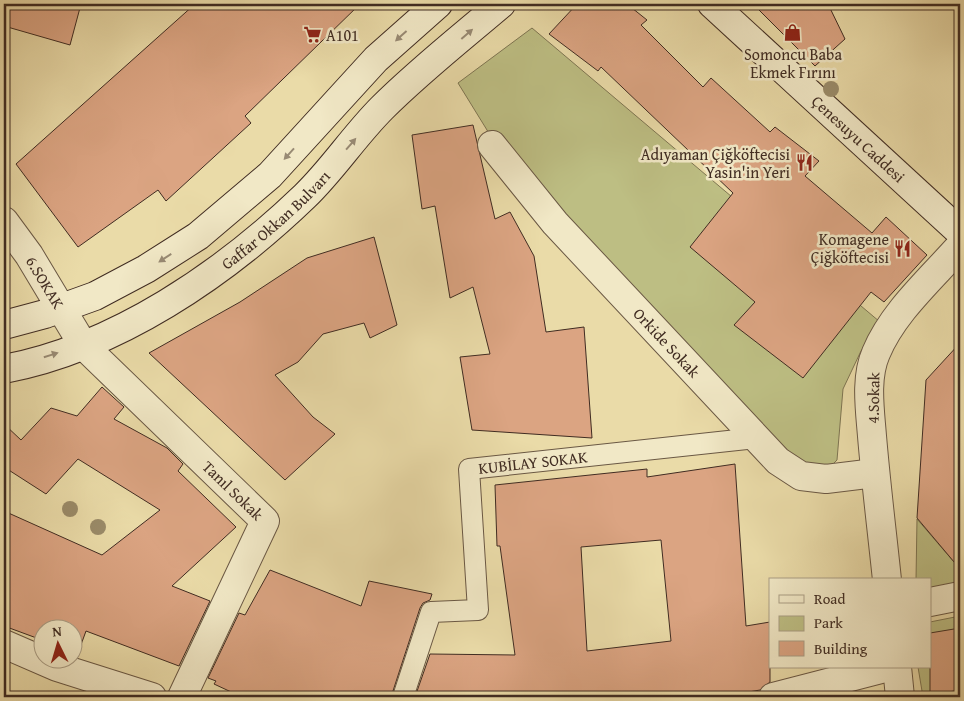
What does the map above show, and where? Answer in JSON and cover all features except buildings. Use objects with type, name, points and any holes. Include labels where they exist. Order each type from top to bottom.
[{"type":"street","points":[[4,325],[61,308],[104,292],[146,270],[198,236],[270,175],[376,59],[438,4]]},
{"type":"street","name":"Gaffar Okkan Bulvarı","points":[[4,369],[84,345],[145,318],[204,279],[260,235],[305,196],[381,109],[501,4]]},
{"type":"street","name":"Çenesuyu Caddesi","points":[[712,4],[960,232]]},
{"type":"street","name":"Orkide Sokak","points":[[492,145],[555,223],[778,461],[801,476],[826,479],[875,474]]},
{"type":"street","name":"6.SOKAK","points":[[4,221],[29,256],[84,345]]},
{"type":"street","name":"4.Sokak","points":[[887,578],[875,474],[870,380],[875,354],[894,321],[960,246]]},
{"type":"street","name":"Tanıl Sokak","points":[[84,345],[264,521],[182,697]]},
{"type":"street","points":[[932,602],[960,596]]},
{"type":"street","points":[[4,644],[57,667],[152,697]]},
{"type":"street","points":[[772,697],[885,668]]},
{"type":"street","points":[[897,668],[900,697]]},
{"type":"lane","name":"KUBİLAY SOKAK","points":[[403,697],[431,612],[478,610],[469,468],[756,438]]},
{"type":"green space","points":[[532,28],[880,322],[861,351],[843,389],[837,460],[831,466],[798,469],[495,143],[458,83]]},
{"type":"green space","points":[[917,519],[960,569],[960,584],[932,589],[932,578],[916,578]]},
{"type":"green space","points":[[960,616],[960,697],[923,697],[918,668],[932,668],[932,622]]},
{"type":"place","name":"Somoncu Baba Ekmek Fırını","points":[[793,32]]},
{"type":"place","name":"A101","points":[[312,35]]},
{"type":"place","name":"Adıyaman Çiğköftecisi Yasin'in Yeri","points":[[804,163]]},
{"type":"place","name":"Komagene Çiğköftecisi","points":[[903,248]]}]
